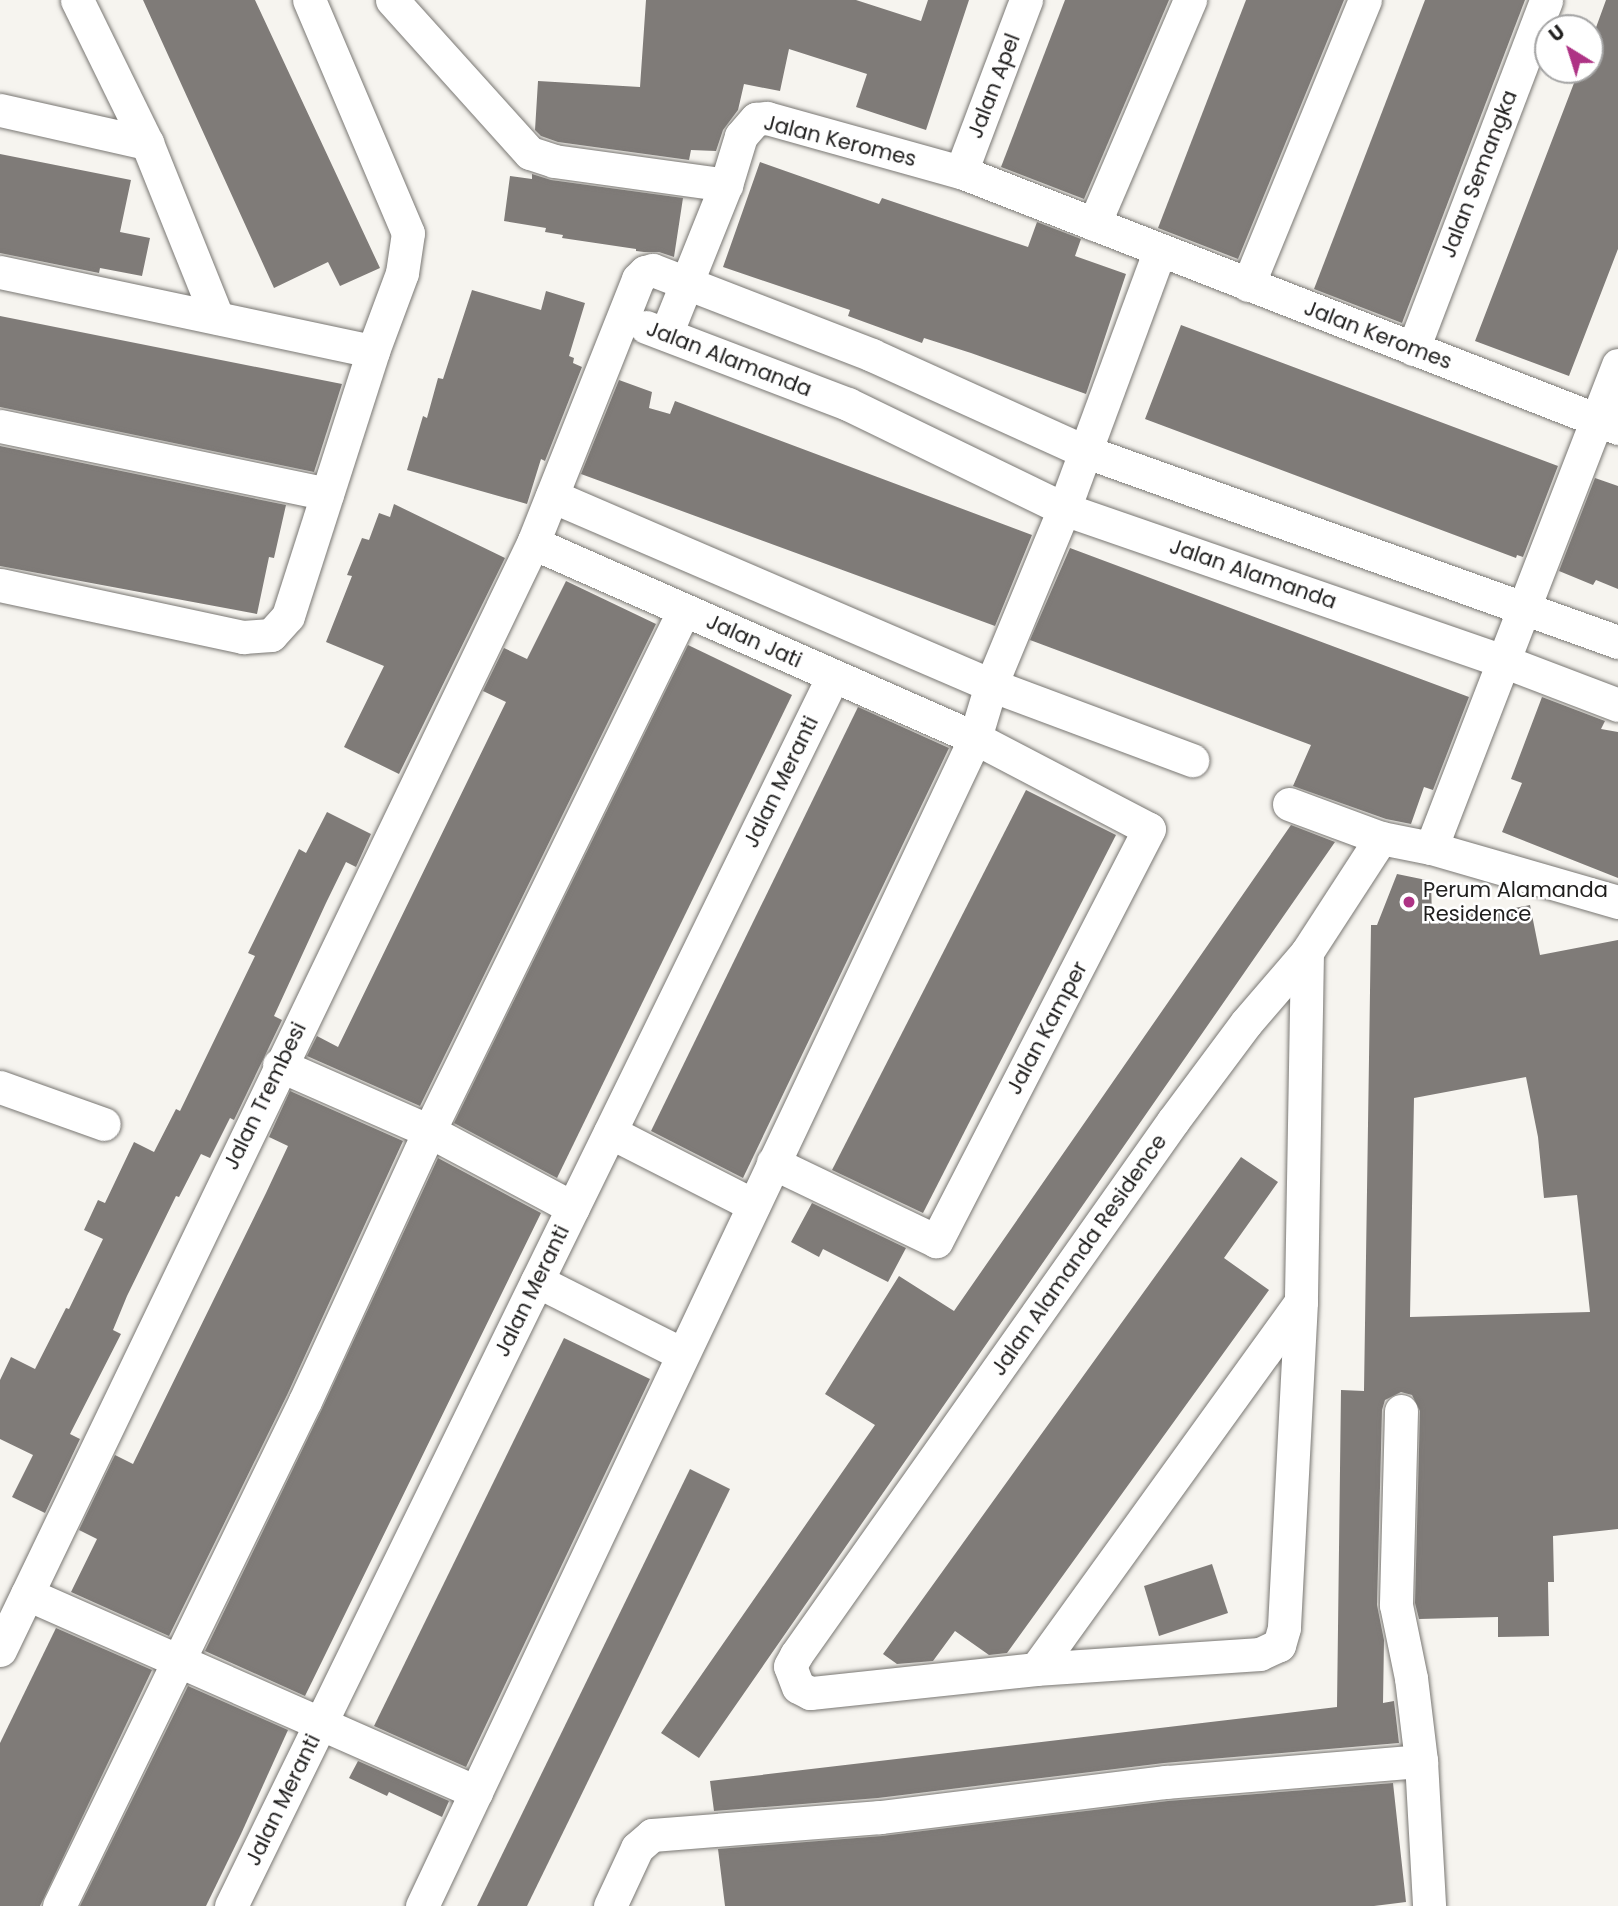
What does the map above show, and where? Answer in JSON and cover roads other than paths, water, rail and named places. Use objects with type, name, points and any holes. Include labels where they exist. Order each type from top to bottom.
[{"type":"street","points":[[77,0],[147,143],[217,317]]},
{"type":"street","points":[[0,585],[243,637],[271,635],[288,616],[373,351],[402,273],[408,233],[309,0]]},
{"type":"street","points":[[392,0],[530,153],[554,161],[726,185],[666,334]]},
{"type":"street","name":"Jalan Apel","points":[[961,172],[1026,0]]},
{"type":"street","points":[[1094,224],[1190,0]]},
{"type":"street","points":[[1248,285],[1365,0]]},
{"type":"street","name":"Jalan Semangka","points":[[1413,349],[1546,0]]},
{"type":"street","points":[[0,110],[147,143]]},
{"type":"street","name":"Jalan Keromes","points":[[726,185],[741,136],[756,119],[778,121],[961,172],[1607,424]]},
{"type":"street","points":[[422,1906],[975,738],[991,685],[1064,509],[1160,250]]},
{"type":"street","name":"Jalan Alamanda","points":[[1618,642],[1084,451],[872,355],[653,270],[645,272],[638,279],[625,319],[848,404],[1064,509],[1503,661],[1618,705]]},
{"type":"street","points":[[0,272],[373,351]]},
{"type":"street","name":"Jalan Trembesi","points":[[0,1650],[279,1065],[533,543],[625,319]]},
{"type":"street","points":[[848,404],[872,355]]},
{"type":"street","points":[[1431,848],[1524,608],[1607,424],[1618,365]]},
{"type":"street","points":[[0,426],[327,494]]},
{"type":"street","points":[[552,496],[991,685],[1192,760]]},
{"type":"street","name":"Jalan Jati","points":[[533,543],[975,738]]},
{"type":"street","points":[[59,1906],[305,1401],[429,1131],[684,610]]},
{"type":"street","name":"Jalan Meranti","points":[[231,1906],[833,676]]},
{"type":"street","name":"Jalan Kamper","points":[[773,1163],[936,1241],[1136,859],[1149,830],[975,738]]},
{"type":"street","points":[[1289,804],[1381,838],[1431,848],[1618,902]]},
{"type":"street","name":"Jalan Alamanda Residence","points":[[1036,1669],[810,1693],[798,1687],[792,1678],[790,1667],[1172,1121],[1246,1023],[1307,952],[1381,838]]},
{"type":"street","points":[[1036,1669],[1260,1654],[1279,1645],[1284,1628],[1301,1302],[1307,952]]},
{"type":"street","points":[[279,1065],[429,1131],[573,1208]]},
{"type":"street","points":[[0,1087],[104,1124]]},
{"type":"street","points":[[610,1132],[753,1205]]},
{"type":"street","points":[[537,1281],[682,1354]]},
{"type":"street","points":[[1036,1669],[1301,1302]]},
{"type":"street","points":[[1401,1412],[1396,1605],[1411,1678],[1421,1761],[1429,1906]]},
{"type":"street","points":[[27,1594],[476,1792]]},
{"type":"street","points":[[610,1906],[637,1848],[652,1835],[880,1817],[1166,1782],[1421,1761]]},
{"type":"place","name":"Perum Alamanda Residence","points":[[1409,902]]}]
